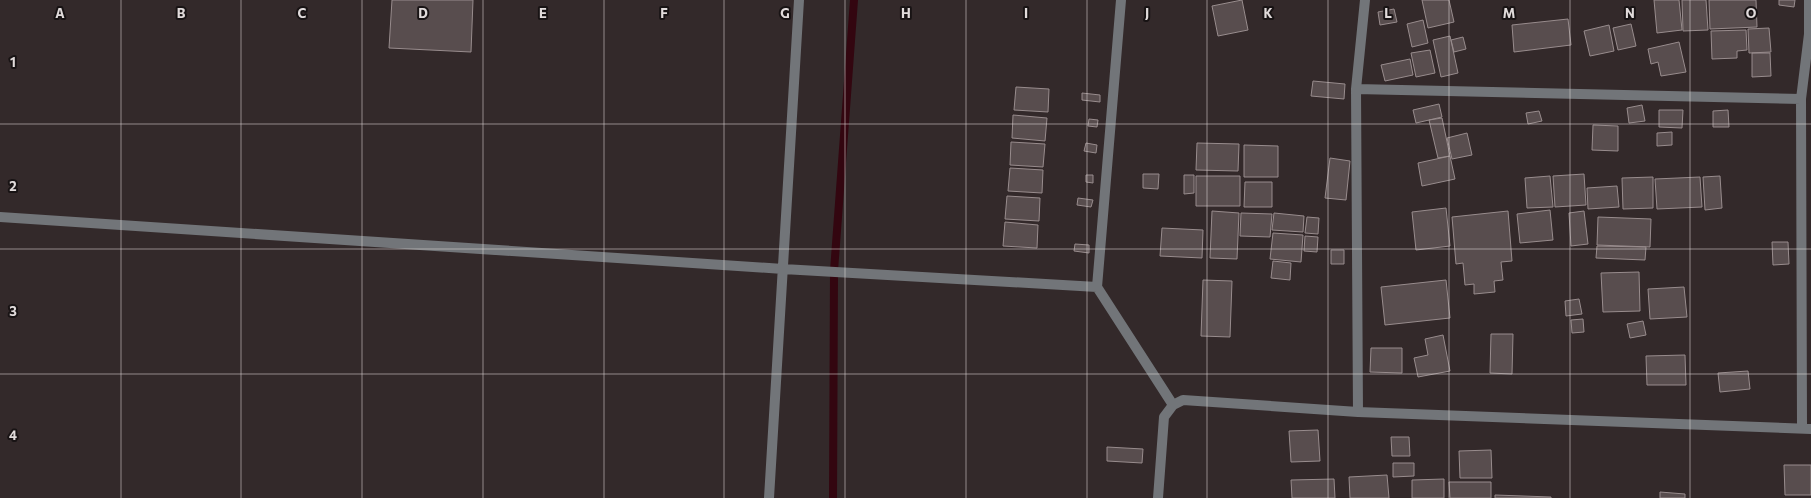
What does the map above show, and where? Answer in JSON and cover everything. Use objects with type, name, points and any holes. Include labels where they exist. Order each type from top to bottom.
[{"type":"street","points":[[769,498],[799,0]]},
{"type":"street","points":[[1121,0],[1097,287],[1173,405]]},
{"type":"street","points":[[1358,412],[1356,89],[1365,0]]},
{"type":"street","points":[[1158,498],[1164,418],[1173,405],[1183,400],[1358,412],[1807,429],[1801,99],[1810,34],[1809,0]]},
{"type":"street","points":[[1356,89],[1801,99]]},
{"type":"street","points":[[0,217],[783,269],[1097,287]]},
{"type":"building","points":[[392,0],[473,0],[471,52],[389,48]]},
{"type":"building","points":[[1242,0],[1248,30],[1218,36],[1212,6]]},
{"type":"building","points":[[1422,0],[1449,0],[1454,22],[1428,28]]},
{"type":"building","points":[[1654,0],[1679,0],[1682,30],[1657,33]]},
{"type":"building","points":[[1682,0],[1706,0],[1708,30],[1683,31]]},
{"type":"building","points":[[1709,0],[1756,0],[1757,27],[1710,29]]},
{"type":"building","points":[[1779,0],[1795,0],[1794,7],[1779,5]]},
{"type":"building","points":[[1394,9],[1397,22],[1380,25],[1378,12]]},
{"type":"building","points":[[1568,19],[1571,45],[1514,52],[1512,25]]},
{"type":"building","points":[[1423,20],[1428,43],[1412,47],[1407,24]]},
{"type":"building","points":[[1631,24],[1636,46],[1618,50],[1613,28]]},
{"type":"building","points":[[1609,25],[1614,51],[1590,56],[1584,31]]},
{"type":"building","points":[[1769,28],[1771,52],[1749,53],[1748,29]]},
{"type":"building","points":[[1746,30],[1747,50],[1737,51],[1737,58],[1712,59],[1711,31]]},
{"type":"building","points":[[1450,36],[1458,73],[1441,77],[1433,40]]},
{"type":"building","points":[[1463,37],[1466,49],[1454,52],[1451,40]]},
{"type":"building","points":[[1679,42],[1686,72],[1661,76],[1658,62],[1651,64],[1648,49]]},
{"type":"building","points":[[1430,50],[1435,73],[1416,77],[1411,53]]},
{"type":"building","points":[[1752,53],[1770,53],[1771,76],[1752,77]]},
{"type":"building","points":[[1410,59],[1413,75],[1385,81],[1381,65]]},
{"type":"building","points":[[1313,81],[1345,84],[1344,99],[1311,96]]},
{"type":"building","points":[[1016,87],[1049,89],[1048,112],[1014,110]]},
{"type":"building","points":[[1082,93],[1100,95],[1100,102],[1082,100]]},
{"type":"building","points":[[1439,104],[1442,117],[1416,123],[1413,110]]},
{"type":"building","points":[[1642,105],[1645,121],[1629,123],[1627,108]]},
{"type":"building","points":[[1659,110],[1683,110],[1682,128],[1659,127]]},
{"type":"building","points":[[1728,110],[1729,127],[1713,127],[1713,111]]},
{"type":"building","points":[[1539,111],[1542,121],[1528,124],[1526,113]]},
{"type":"building","points":[[1013,115],[1047,118],[1045,141],[1012,138]]},
{"type":"building","points":[[1442,118],[1450,156],[1438,158],[1429,120]]},
{"type":"building","points":[[1089,119],[1098,120],[1097,127],[1088,126]]},
{"type":"building","points":[[1593,125],[1618,126],[1618,151],[1592,150]]},
{"type":"building","points":[[1672,132],[1672,145],[1657,146],[1657,133]]},
{"type":"building","points":[[1467,133],[1472,155],[1452,159],[1447,138]]},
{"type":"building","points":[[1011,142],[1045,144],[1043,167],[1010,165]]},
{"type":"building","points":[[1086,143],[1097,145],[1096,153],[1084,151]]},
{"type":"building","points":[[1197,143],[1239,144],[1238,171],[1196,170]]},
{"type":"building","points":[[1244,145],[1278,146],[1278,177],[1244,177]]},
{"type":"building","points":[[1450,156],[1455,179],[1422,186],[1418,163]]},
{"type":"building","points":[[1330,158],[1350,161],[1346,200],[1325,198]]},
{"type":"building","points":[[1010,168],[1043,170],[1042,193],[1008,191]]},
{"type":"building","points":[[1143,174],[1159,174],[1158,189],[1143,188]]},
{"type":"building","points":[[1584,174],[1586,205],[1555,207],[1553,176]]},
{"type":"building","points":[[1086,175],[1093,175],[1093,183],[1086,182]]},
{"type":"building","points":[[1184,175],[1194,175],[1194,193],[1184,194]]},
{"type":"building","points":[[1196,176],[1240,176],[1240,206],[1196,206]]},
{"type":"building","points":[[1550,176],[1553,207],[1527,208],[1525,178]]},
{"type":"building","points":[[1720,176],[1722,208],[1705,210],[1703,177]]},
{"type":"building","points":[[1653,177],[1653,208],[1623,209],[1622,178]]},
{"type":"building","points":[[1700,177],[1702,207],[1657,209],[1655,179]]},
{"type":"building","points":[[1245,182],[1272,182],[1272,207],[1244,207]]},
{"type":"building","points":[[1617,186],[1619,207],[1588,209],[1587,188]]},
{"type":"building","points":[[1007,196],[1040,198],[1039,221],[1005,219]]},
{"type":"building","points":[[1078,198],[1093,200],[1091,207],[1077,205]]},
{"type":"building","points":[[1446,208],[1450,246],[1416,250],[1412,212]]},
{"type":"building","points":[[1550,210],[1553,240],[1520,243],[1517,214]]},
{"type":"building","points":[[1212,211],[1239,213],[1237,259],[1210,258]]},
{"type":"building","points":[[1508,211],[1512,261],[1501,262],[1503,280],[1494,281],[1495,292],[1474,294],[1474,284],[1465,285],[1463,263],[1456,264],[1452,217]]},
{"type":"building","points":[[1584,211],[1588,244],[1571,246],[1569,213]]},
{"type":"building","points":[[1241,213],[1272,214],[1270,237],[1240,236]]},
{"type":"building","points":[[1274,213],[1304,216],[1303,232],[1272,230]]},
{"type":"building","points":[[1307,217],[1319,218],[1318,234],[1305,233]]},
{"type":"building","points":[[1598,217],[1651,219],[1650,247],[1597,245]]},
{"type":"building","points":[[1005,222],[1038,225],[1037,248],[1003,246]]},
{"type":"building","points":[[1162,228],[1203,230],[1202,258],[1160,256]]},
{"type":"building","points":[[1273,233],[1303,235],[1301,262],[1270,259]]},
{"type":"building","points":[[1305,236],[1318,237],[1317,252],[1304,251]]},
{"type":"building","points":[[1772,242],[1788,242],[1789,264],[1773,265]]},
{"type":"building","points":[[1075,244],[1089,245],[1089,253],[1074,251]]},
{"type":"building","points":[[1597,246],[1646,247],[1645,260],[1596,258]]},
{"type":"building","points":[[1331,250],[1344,250],[1344,264],[1331,264]]},
{"type":"building","points":[[1273,261],[1291,263],[1290,280],[1271,278]]},
{"type":"building","points":[[1639,272],[1640,311],[1603,312],[1601,273]]},
{"type":"building","points":[[1203,280],[1232,281],[1230,337],[1201,336]]},
{"type":"building","points":[[1446,280],[1450,318],[1385,325],[1381,287]]},
{"type":"building","points":[[1684,287],[1687,317],[1650,319],[1648,289]]},
{"type":"building","points":[[1579,299],[1582,314],[1566,316],[1565,301]]},
{"type":"building","points":[[1583,319],[1584,332],[1572,333],[1571,320]]},
{"type":"building","points":[[1643,321],[1646,335],[1630,338],[1627,324]]},
{"type":"building","points":[[1491,334],[1513,334],[1512,374],[1490,373]]},
{"type":"building","points":[[1443,335],[1450,371],[1418,377],[1414,358],[1428,355],[1425,339]]},
{"type":"building","points":[[1371,348],[1402,348],[1402,373],[1370,372]]},
{"type":"building","points":[[1685,355],[1686,385],[1647,385],[1646,356]]},
{"type":"building","points":[[1748,371],[1750,389],[1720,392],[1718,373]]},
{"type":"building","points":[[1318,430],[1320,461],[1291,462],[1289,431]]},
{"type":"building","points":[[1391,437],[1409,437],[1410,456],[1392,456]]},
{"type":"building","points":[[1107,447],[1143,449],[1142,463],[1107,461]]},
{"type":"building","points":[[1491,450],[1492,478],[1460,478],[1459,451]]},
{"type":"building","points":[[1393,463],[1414,463],[1414,476],[1393,477]]},
{"type":"building","points":[[1784,465],[1811,465],[1811,495],[1785,495]]},
{"type":"building","points":[[1387,475],[1389,498],[1350,498],[1349,477]]},
{"type":"building","points":[[1334,479],[1335,498],[1292,498],[1291,480]]},
{"type":"building","points":[[1444,479],[1444,498],[1412,498],[1412,480]]},
{"type":"building","points":[[1449,482],[1491,482],[1491,498],[1450,498]]},
{"type":"building","points":[[1660,492],[1685,494],[1685,498],[1660,498]]},
{"type":"building","points":[[1495,495],[1551,497],[1551,498],[1495,498]]},
{"type":"waterway","points":[[833,498],[834,271],[854,0]]}]
